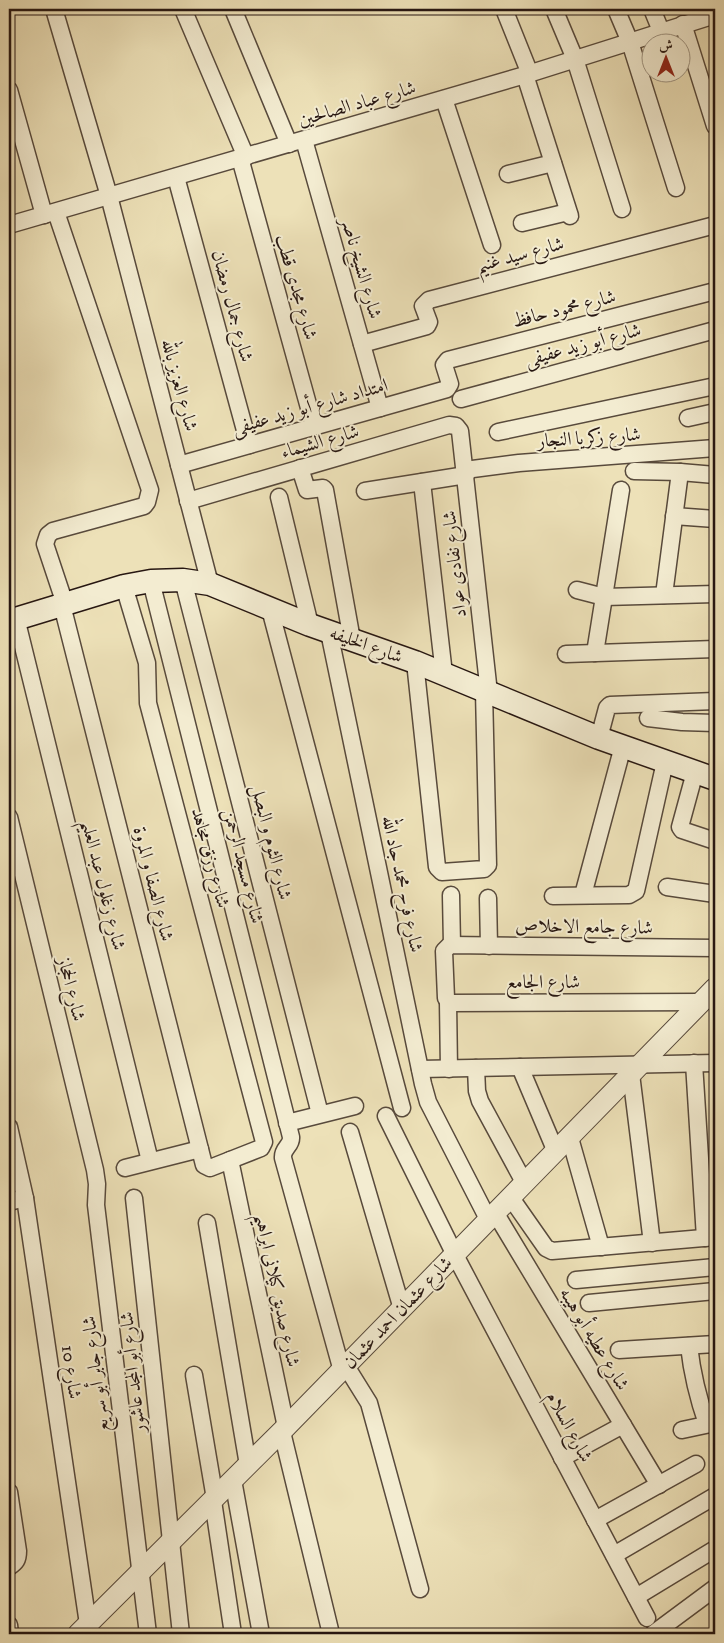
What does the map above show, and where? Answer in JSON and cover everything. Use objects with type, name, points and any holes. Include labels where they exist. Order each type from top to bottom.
[{"type":"main road","name":"شارع الخليفه","points":[[12,620],[124,586],[151,581],[184,580],[210,584],[319,628],[414,662],[599,738],[705,775]]},
{"type":"street","name":"شارع العزيز بالله","points":[[54,9],[109,196],[210,584]]},
{"type":"street","name":"شارع مجدى قطب","points":[[183,9],[243,158],[314,426]]},
{"type":"street","name":"شارع الشيخ ناصر","points":[[233,9],[296,142],[362,344],[380,408]]},
{"type":"street","points":[[504,9],[528,75],[569,214],[522,223]]},
{"type":"street","points":[[554,9],[575,59],[622,209]]},
{"type":"street","points":[[616,9],[630,42],[676,188]]},
{"type":"street","points":[[652,9],[661,31]]},
{"type":"street","name":"شارع عباد الصالحين","points":[[9,226],[528,75],[715,15]]},
{"type":"street","points":[[683,24],[715,126]]},
{"type":"street","points":[[9,90],[50,214]]},
{"type":"street","points":[[444,99],[492,245]]},
{"type":"street","points":[[508,174],[553,163]]},
{"type":"street","name":"شارع جمال رمضان","points":[[176,177],[249,445]]},
{"type":"street","name":"شارع الصفا و المروة","points":[[50,214],[150,490],[148,502],[144,506],[53,531],[48,535],[45,544],[63,604],[204,1165],[206,1168],[212,1167],[230,1160]]},
{"type":"street","name":"شارع سيد غنيم","points":[[362,344],[427,326],[428,322],[424,306],[429,300],[715,225]]},
{"type":"street","name":"شارع محمود حافظ","points":[[450,384],[444,367],[448,360],[715,291]]},
{"type":"street","name":"شارع أبو زيد عفيفى","points":[[461,399],[715,330]]},
{"type":"street","name":"امتداد شارع أبو زيد عفيفى","points":[[179,465],[447,388],[450,384]]},
{"type":"street","points":[[498,432],[715,386]]},
{"type":"street","points":[[688,418],[715,412]]},
{"type":"street","name":"شارع الشيماء","points":[[188,501],[449,425],[456,426],[460,431]]},
{"type":"street","name":"شارع نفادى عواد","points":[[414,662],[437,867],[444,873],[484,869],[488,865],[487,692],[460,431]]},
{"type":"street","name":"شارع زكريا النجار","points":[[365,491],[519,463],[715,448]]},
{"type":"street","points":[[300,468],[307,490],[323,488],[326,490],[352,640]]},
{"type":"street","points":[[634,471],[715,475]]},
{"type":"street","points":[[664,595],[680,472]]},
{"type":"street","points":[[422,482],[444,674]]},
{"type":"street","points":[[595,653],[621,490]]},
{"type":"street","name":"شارع فرح محمد جاد الله","points":[[279,497],[319,628],[428,1102],[447,1140]]},
{"type":"street","points":[[674,516],[715,519]]},
{"type":"street","name":"شارع الثوم و البصل","points":[[184,580],[320,1114]]},
{"type":"street","name":"شارع مسجد الرحمن","points":[[151,581],[292,1139],[283,1152],[283,1158],[344,1369]]},
{"type":"street","name":"شارع رزق مجاهد","points":[[124,586],[147,663],[148,703],[264,1141],[264,1146],[261,1148],[230,1160]]},
{"type":"street","points":[[577,590],[604,597],[715,594]]},
{"type":"street","points":[[270,609],[402,1108]]},
{"type":"street","name":"شارع زغلول عبد العليم","points":[[12,620],[150,1161]]},
{"type":"street","points":[[566,654],[715,649]]},
{"type":"street","points":[[599,738],[607,708],[610,705],[715,701]]},
{"type":"street","points":[[648,718],[715,723]]},
{"type":"street","points":[[583,896],[623,746]]},
{"type":"street","points":[[553,896],[634,894],[637,889],[666,762]]},
{"type":"street","points":[[705,775],[680,827],[682,830],[715,841]]},
{"type":"street","name":"شارع الحجاز","points":[[9,817],[95,1170]]},
{"type":"street","points":[[667,887],[715,894]]},
{"type":"street","points":[[449,1069],[448,1002],[446,998],[444,951],[447,946],[452,945],[451,896]]},
{"type":"street","points":[[488,898],[489,946]]},
{"type":"street","name":"شارع جامع الاخلاص","points":[[452,945],[715,948]]},
{"type":"street","name":"شارع الجامع","points":[[448,1002],[708,995]]},
{"type":"street","name":"شارع عثمان احمد عثمان","points":[[83,1629],[284,1430],[708,995]]},
{"type":"street","points":[[420,1069],[520,1067],[635,1069],[694,1063],[715,1063]]},
{"type":"street","points":[[476,1068],[476,1085],[480,1101],[518,1191],[546,1248],[556,1252],[710,1238],[694,1063]]},
{"type":"street","points":[[520,1067],[556,1152]]},
{"type":"street","points":[[635,1069],[652,1243]]},
{"type":"street","points":[[287,1123],[355,1106]]},
{"type":"street","name":"شارع السلام","points":[[386,1116],[455,1255],[647,1618]]},
{"type":"street","name":"شارع 10","points":[[9,1127],[25,1198],[83,1629]]},
{"type":"street","points":[[350,1132],[402,1309]]},
{"type":"street","points":[[570,1138],[601,1247]]},
{"type":"street","name":"شارع عطيه أبو هيبه","points":[[447,1140],[492,1217],[659,1485]]},
{"type":"street","points":[[124,1168],[200,1149]]},
{"type":"street","name":"شارع صديق كيلانى ابراهيم","points":[[230,1160],[284,1430],[331,1634]]},
{"type":"street","name":"شارع جابر أبو سريع","points":[[95,1170],[97,1184],[96,1205],[148,1634]]},
{"type":"street","points":[[9,1202],[25,1198]]},
{"type":"street","name":"شارع أبو المجد عاشور","points":[[134,1198],[181,1634]]},
{"type":"street","points":[[207,1223],[248,1465]]},
{"type":"street","points":[[576,1280],[715,1267]]},
{"type":"street","points":[[589,1304],[715,1291]]},
{"type":"street","points":[[619,1350],[715,1344]]},
{"type":"street","points":[[682,1430],[711,1424],[694,1381],[689,1346]]},
{"type":"street","points":[[344,1369],[369,1403],[420,1589]]},
{"type":"street","points":[[194,1375],[233,1634]]},
{"type":"street","points":[[562,1458],[623,1425]]},
{"type":"street","points":[[595,1520],[696,1464]]},
{"type":"street","points":[[234,1480],[261,1634]]},
{"type":"street","points":[[9,1492],[18,1557],[16,1563],[9,1566]]},
{"type":"street","points":[[614,1555],[715,1496]]},
{"type":"street","points":[[636,1597],[715,1549]]},
{"type":"street","points":[[653,1634],[715,1588]]},
{"type":"street","points":[[9,1625],[10,1634]]}]
